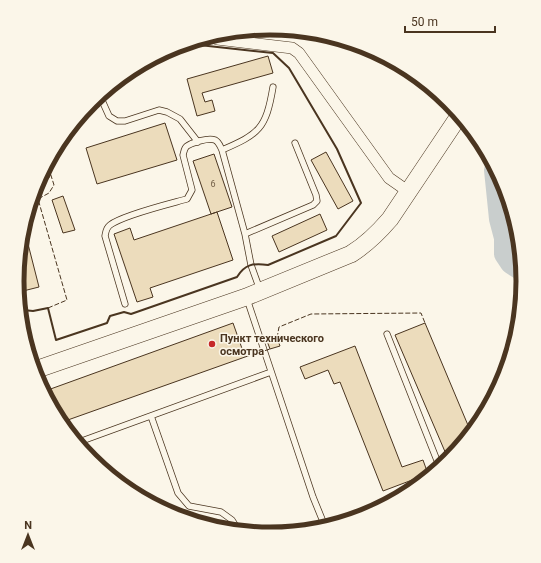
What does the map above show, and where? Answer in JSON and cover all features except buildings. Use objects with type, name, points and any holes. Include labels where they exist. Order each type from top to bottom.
[{"type":"main road","points":[[40,368],[253,294],[351,254],[366,245],[378,233],[425,169],[457,120]]},
{"type":"street","points":[[223,40],[292,48],[299,53],[389,178],[408,192]]},
{"type":"lane","points":[[222,150],[248,138],[260,129],[270,105],[273,88]]},
{"type":"lane","points":[[102,101],[109,116],[117,121],[125,121],[159,110],[167,112],[180,119],[198,142]]},
{"type":"lane","points":[[125,304],[105,236],[106,229],[111,224],[143,212],[187,199],[192,190],[183,155],[187,146],[209,139],[215,140],[222,150],[245,234],[253,294],[271,372],[313,497],[323,522]]},
{"type":"lane","points":[[245,234],[313,205],[317,201],[295,143]]},
{"type":"lane","points":[[386,334],[438,463]]},
{"type":"lane","points":[[82,441],[271,372]]},
{"type":"lane","points":[[151,416],[178,493],[189,506],[221,512],[232,520],[235,526]]},
{"type":"waterway","points":[[496,183],[500,219],[505,238],[505,254],[511,263],[516,266]]},
{"type":"fence","points":[[38,199],[49,193],[54,185],[50,171]]},
{"type":"fence","points":[[38,199],[67,300],[48,308]]},
{"type":"fence","points":[[277,338],[279,327],[311,314],[421,313],[425,323]]},
{"type":"fence","points":[[245,357],[270,349]]},
{"type":"wall","points":[[26,310],[33,311],[48,308],[56,340],[107,323],[110,316],[124,312],[131,314],[237,277],[243,269],[250,265],[268,265],[336,236],[361,203],[337,149],[289,68],[273,53],[200,45]]},
{"type":"place","name":"Пункт технического осмотра","points":[[212,344]]}]
